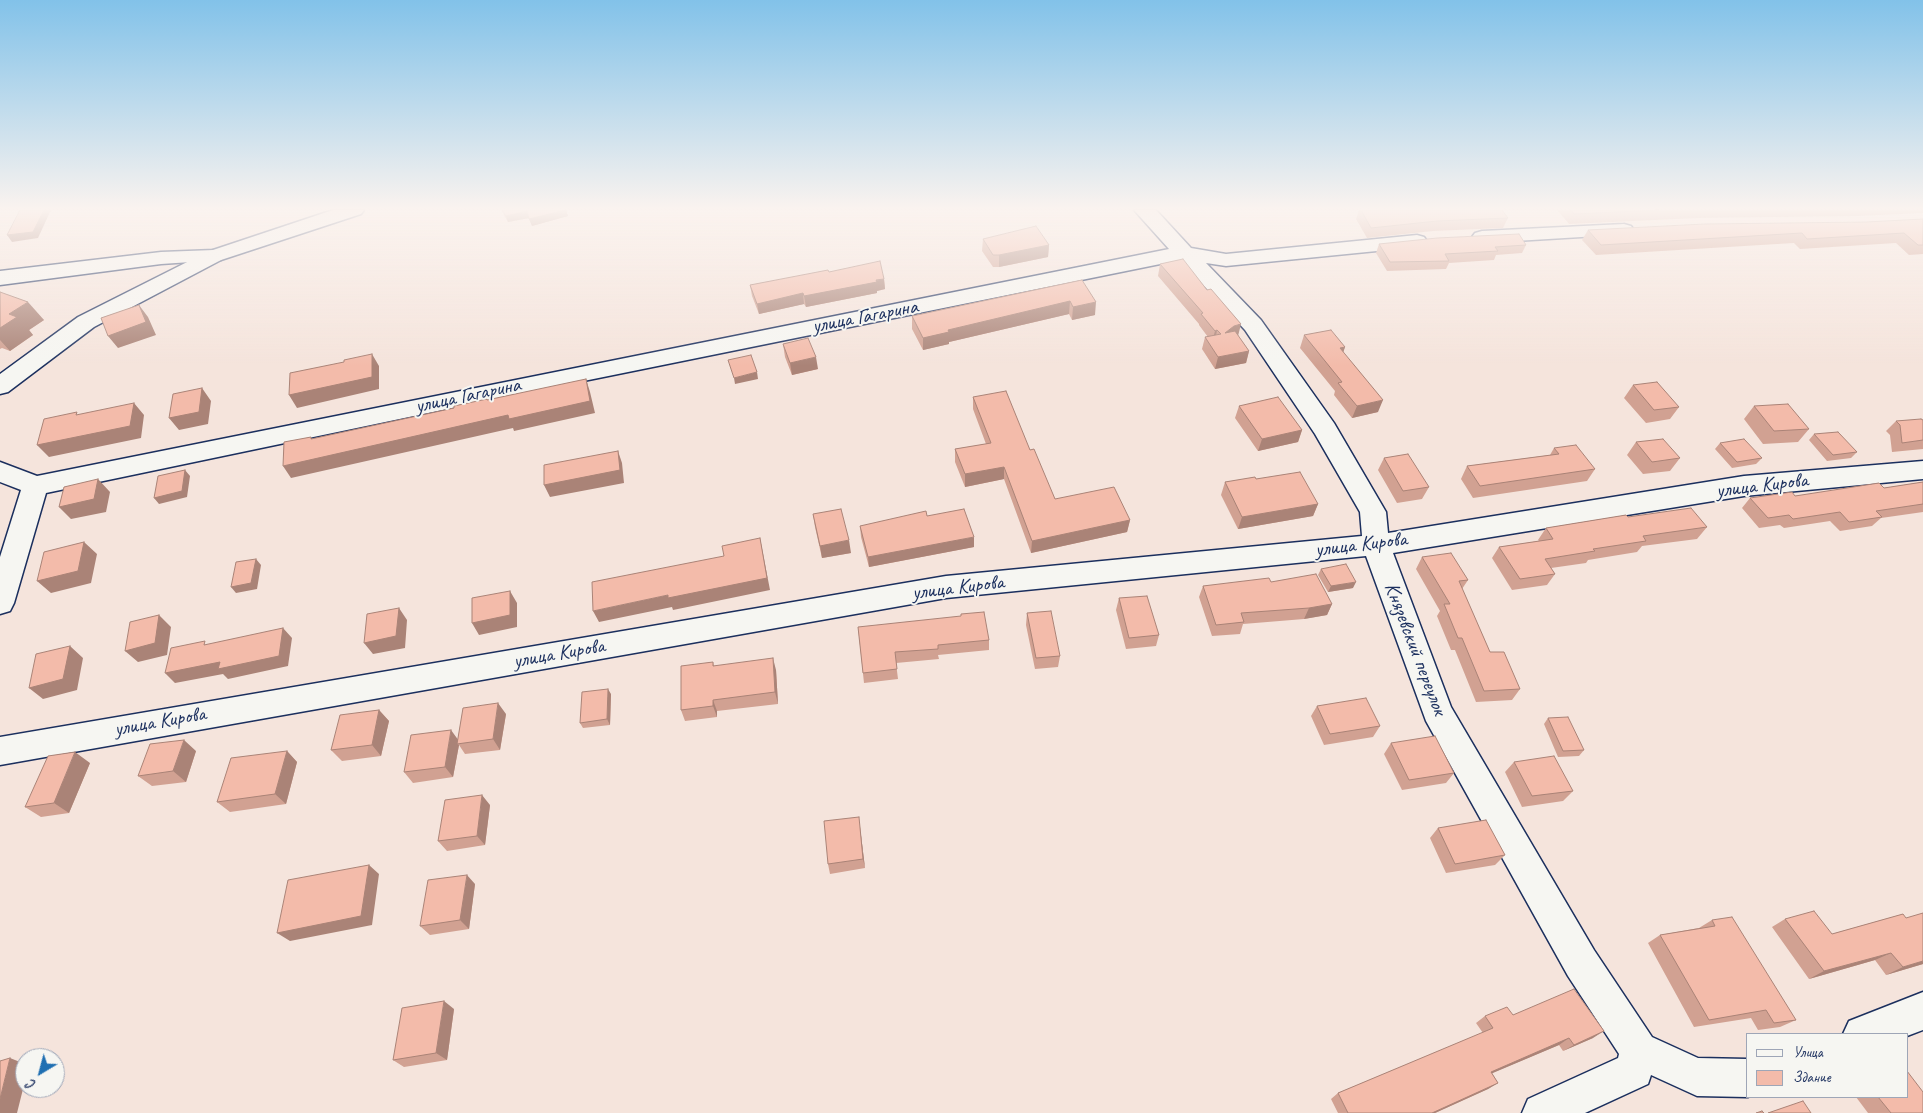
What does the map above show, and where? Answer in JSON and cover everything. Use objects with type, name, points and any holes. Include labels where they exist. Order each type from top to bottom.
[{"type":"street","points":[[0,278],[129,262]]},
{"type":"street","points":[[0,386],[86,322],[202,262]]},
{"type":"street","name":"улица Гагарина","points":[[35,486],[504,389],[1141,262]]},
{"type":"street","name":"Князевский переулок","points":[[1194,262],[1253,325],[1325,429],[1373,512],[1376,545],[1437,712],[1581,963],[1639,1050]]},
{"type":"street","name":"улица Кирова","points":[[0,751],[946,587],[1376,545],[1744,486],[1923,470]]},
{"type":"street","points":[[0,471],[35,486],[0,603]]},
{"type":"street","points":[[1865,1033],[1923,1011]]},
{"type":"street","points":[[1542,1113],[1634,1070],[1639,1050],[1697,1077],[1746,1078]]},
{"type":"building","points":[[880,262],[884,279],[804,296],[803,293],[757,304],[750,285],[828,270],[829,272]]},
{"type":"building","points":[[1185,262],[1207,290],[1211,289],[1241,324],[1234,326],[1225,333],[1235,331],[1249,351],[1218,357],[1205,337],[1221,334],[1217,330],[1215,331],[1201,314],[1203,313],[1160,264]]},
{"type":"building","points":[[1082,280],[1096,302],[1073,307],[1070,301],[948,330],[949,332],[923,338],[912,316]]},
{"type":"building","points":[[0,292],[28,302],[9,314],[17,317],[0,328]]},
{"type":"building","points":[[139,305],[146,322],[108,336],[101,318]]},
{"type":"building","points":[[1331,330],[1345,347],[1340,348],[1383,400],[1357,406],[1338,383],[1342,382],[1304,335]]},
{"type":"building","points":[[808,338],[816,357],[790,363],[783,344]]},
{"type":"building","points":[[372,354],[372,377],[289,395],[290,373]]},
{"type":"building","points":[[751,355],[757,372],[734,378],[728,360]]},
{"type":"building","points":[[586,379],[590,401],[509,419],[508,415],[283,466],[284,442],[311,437],[311,439],[454,408],[454,406]]},
{"type":"building","points":[[1657,382],[1679,407],[1654,410],[1633,385]]},
{"type":"building","points":[[202,388],[199,412],[169,418],[173,394]]},
{"type":"building","points":[[1006,391],[1030,450],[1034,449],[1055,499],[1114,487],[1130,520],[1032,541],[1004,467],[965,474],[955,449],[991,443],[973,397]]},
{"type":"building","points":[[1278,397],[1302,430],[1262,439],[1239,406]]},
{"type":"building","points":[[134,403],[130,426],[37,445],[44,419],[77,412],[76,415]]},
{"type":"building","points":[[1788,404],[1809,429],[1774,431],[1754,406]]},
{"type":"building","points":[[1923,420],[1923,440],[1902,443],[1900,425],[1896,421]]},
{"type":"building","points":[[1838,432],[1857,452],[1833,455],[1814,434]]},
{"type":"building","points":[[1663,439],[1680,458],[1652,462],[1636,442]]},
{"type":"building","points":[[1744,439],[1762,458],[1737,462],[1720,443]]},
{"type":"building","points":[[1576,445],[1595,469],[1480,486],[1467,466],[1559,454],[1554,448]]},
{"type":"building","points":[[618,451],[620,470],[544,485],[544,465]]},
{"type":"building","points":[[1408,454],[1429,487],[1403,491],[1384,458]]},
{"type":"building","points":[[185,470],[182,491],[154,498],[158,476]]},
{"type":"building","points":[[1300,472],[1318,504],[1242,517],[1225,482],[1255,477],[1256,479]]},
{"type":"building","points":[[98,479],[94,499],[59,507],[64,487]]},
{"type":"building","points":[[1923,482],[1923,504],[1876,511],[1882,517],[1849,522],[1840,512],[1793,519],[1789,515],[1768,518],[1750,498],[1792,492],[1795,496],[1879,483],[1884,488]]},
{"type":"building","points":[[1691,508],[1707,527],[1643,536],[1646,541],[1545,559],[1555,574],[1520,579],[1499,547],[1553,539],[1546,528],[1626,515],[1628,517]]},
{"type":"building","points":[[841,509],[849,540],[820,546],[813,514]]},
{"type":"building","points":[[964,509],[974,537],[868,557],[860,526],[926,511],[927,516]]},
{"type":"building","points":[[760,538],[767,578],[668,598],[668,595],[593,611],[592,582],[724,556],[722,546]]},
{"type":"building","points":[[84,542],[78,571],[37,581],[44,552]]},
{"type":"building","points":[[1451,553],[1468,580],[1459,581],[1490,652],[1504,652],[1520,689],[1484,691],[1462,638],[1458,638],[1444,604],[1450,604],[1422,557]]},
{"type":"building","points":[[256,559],[251,583],[231,587],[236,562]]},
{"type":"building","points":[[1346,564],[1356,582],[1331,586],[1321,569]]},
{"type":"building","points":[[1316,574],[1332,604],[1309,608],[1241,613],[1244,622],[1216,625],[1203,586],[1269,578],[1271,582]]},
{"type":"building","points":[[510,591],[510,615],[472,623],[472,598]]},
{"type":"building","points":[[1147,596],[1159,635],[1129,638],[1119,598]]},
{"type":"building","points":[[399,608],[396,636],[364,643],[367,614]]},
{"type":"building","points":[[1051,611],[1060,656],[1036,658],[1027,613]]},
{"type":"building","points":[[984,612],[989,640],[938,645],[938,649],[895,652],[897,669],[863,673],[858,627]]},
{"type":"building","points":[[159,615],[155,643],[125,651],[130,622]]},
{"type":"building","points":[[283,628],[279,656],[218,669],[220,662],[165,673],[171,648],[205,641],[204,645]]},
{"type":"building","points":[[70,646],[63,679],[29,688],[36,654]]},
{"type":"building","points":[[773,658],[775,692],[713,700],[713,706],[681,710],[681,666],[713,662],[713,666]]},
{"type":"building","points":[[608,689],[607,719],[580,723],[582,692]]},
{"type":"building","points":[[1366,698],[1380,726],[1330,734],[1317,706]]},
{"type":"building","points":[[498,703],[493,739],[457,744],[463,708]]},
{"type":"building","points":[[379,710],[372,745],[331,750],[340,715]]},
{"type":"building","points":[[1568,717],[1584,750],[1563,751],[1548,718]]},
{"type":"building","points":[[451,730],[445,767],[404,772],[411,735]]},
{"type":"building","points":[[1435,736],[1454,773],[1409,780],[1391,743]]},
{"type":"building","points":[[184,740],[173,771],[138,776],[150,744]]},
{"type":"building","points":[[287,751],[275,794],[217,802],[231,758]]},
{"type":"building","points":[[75,752],[54,803],[25,807],[48,756]]},
{"type":"building","points":[[1554,756],[1573,791],[1532,796],[1514,762]]},
{"type":"building","points":[[482,795],[477,836],[438,841],[445,800]]},
{"type":"building","points":[[859,817],[863,859],[828,864],[824,821]]},
{"type":"building","points":[[1486,820],[1505,855],[1455,864],[1438,828]]},
{"type":"building","points":[[369,865],[361,916],[277,933],[288,880]]},
{"type":"building","points":[[467,875],[460,920],[420,926],[428,880]]},
{"type":"building","points":[[1814,911],[1832,934],[1903,914],[1906,918],[1923,913],[1923,961],[1903,967],[1891,953],[1824,971],[1785,919]]},
{"type":"building","points":[[1732,917],[1796,1020],[1774,1023],[1766,1010],[1709,1020],[1660,935],[1715,926],[1712,920]]},
{"type":"building","points":[[1574,989],[1604,1031],[1574,1045],[1569,1038],[1491,1072],[1498,1083],[1432,1113],[1348,1113],[1338,1093],[1493,1028],[1485,1016],[1507,1007],[1513,1015]]},
{"type":"building","points":[[444,1001],[436,1053],[393,1060],[402,1008]]},
{"type":"building","points":[[10,1058],[0,1099],[0,1061]]},
{"type":"building","points":[[1908,1072],[1923,1092],[1923,1113],[1891,1113],[1879,1098],[1908,1098]]},
{"type":"building","points":[[1803,1101],[1811,1113],[1768,1113]]}]
